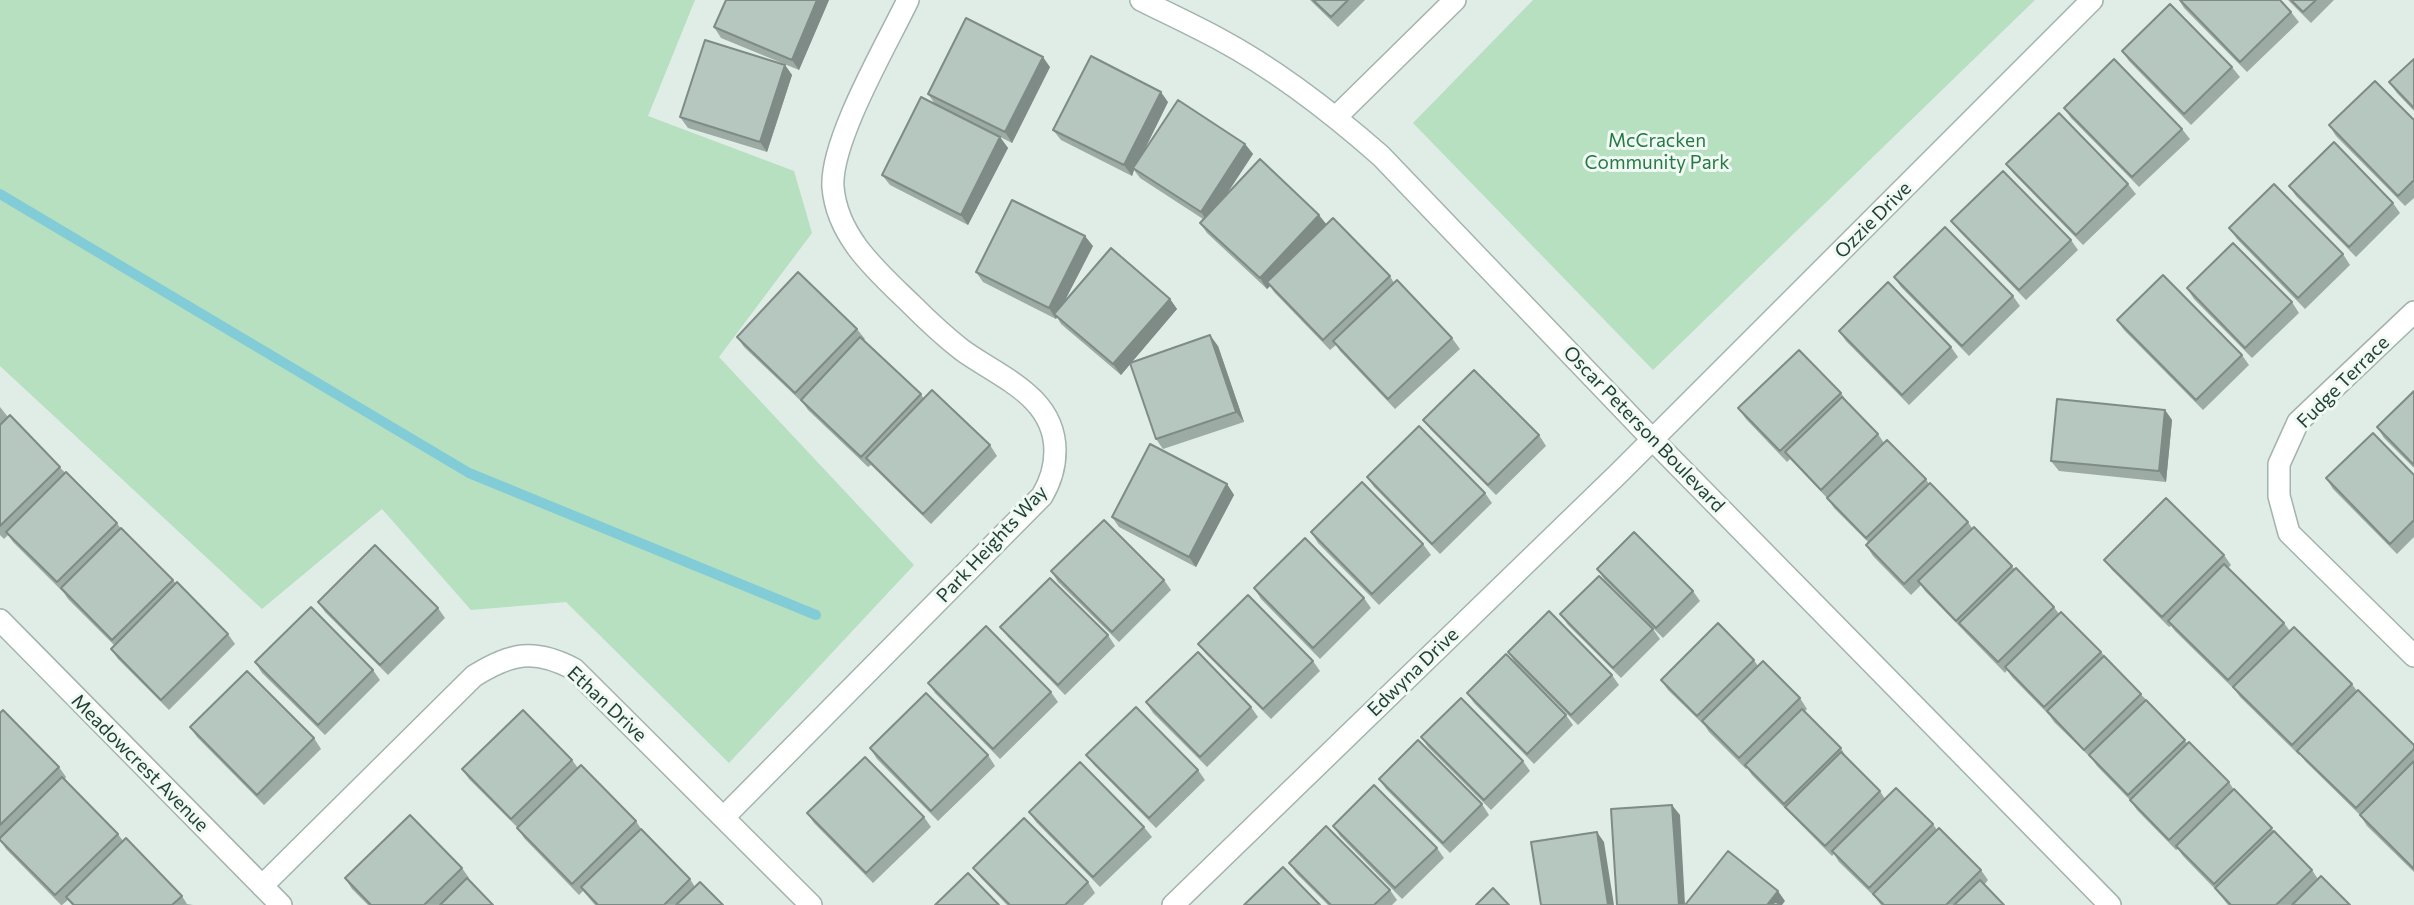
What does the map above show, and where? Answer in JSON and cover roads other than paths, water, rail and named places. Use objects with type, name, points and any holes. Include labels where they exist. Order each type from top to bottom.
[{"type":"street","name":"Park Heights Way","points":[[724,817],[1042,496],[1052,479],[1055,441],[1043,410],[1015,384],[964,351],[935,327],[873,268],[849,236],[838,211],[833,185],[839,148],[853,112],[908,0]]},
{"type":"street","name":"Oscar Peterson Boulevard","points":[[1141,0],[1220,39],[1294,86],[1336,117],[1381,156],[1652,439],[2110,905]]},
{"type":"street","points":[[1336,117],[1455,0]]},
{"type":"street","name":"Ozzie Drive","points":[[1652,439],[2092,0]]},
{"type":"street","name":"Fudge Terrace","points":[[2414,312],[2298,422],[2279,464],[2279,496],[2289,533],[2414,656]]},
{"type":"street","name":"Edwyna Drive","points":[[1173,905],[1652,439]]},
{"type":"street","name":"Meadowcrest Avenue","points":[[0,620],[281,905]]},
{"type":"street","name":"Ethan Drive","points":[[262,886],[474,676],[492,664],[513,657],[534,655],[555,659],[574,669],[811,905]]},
{"type":"waterway","points":[[0,194],[469,473],[816,615]]},
{"type":"park label","name":"McCracken Community Park","points":[[1657,152]]}]
